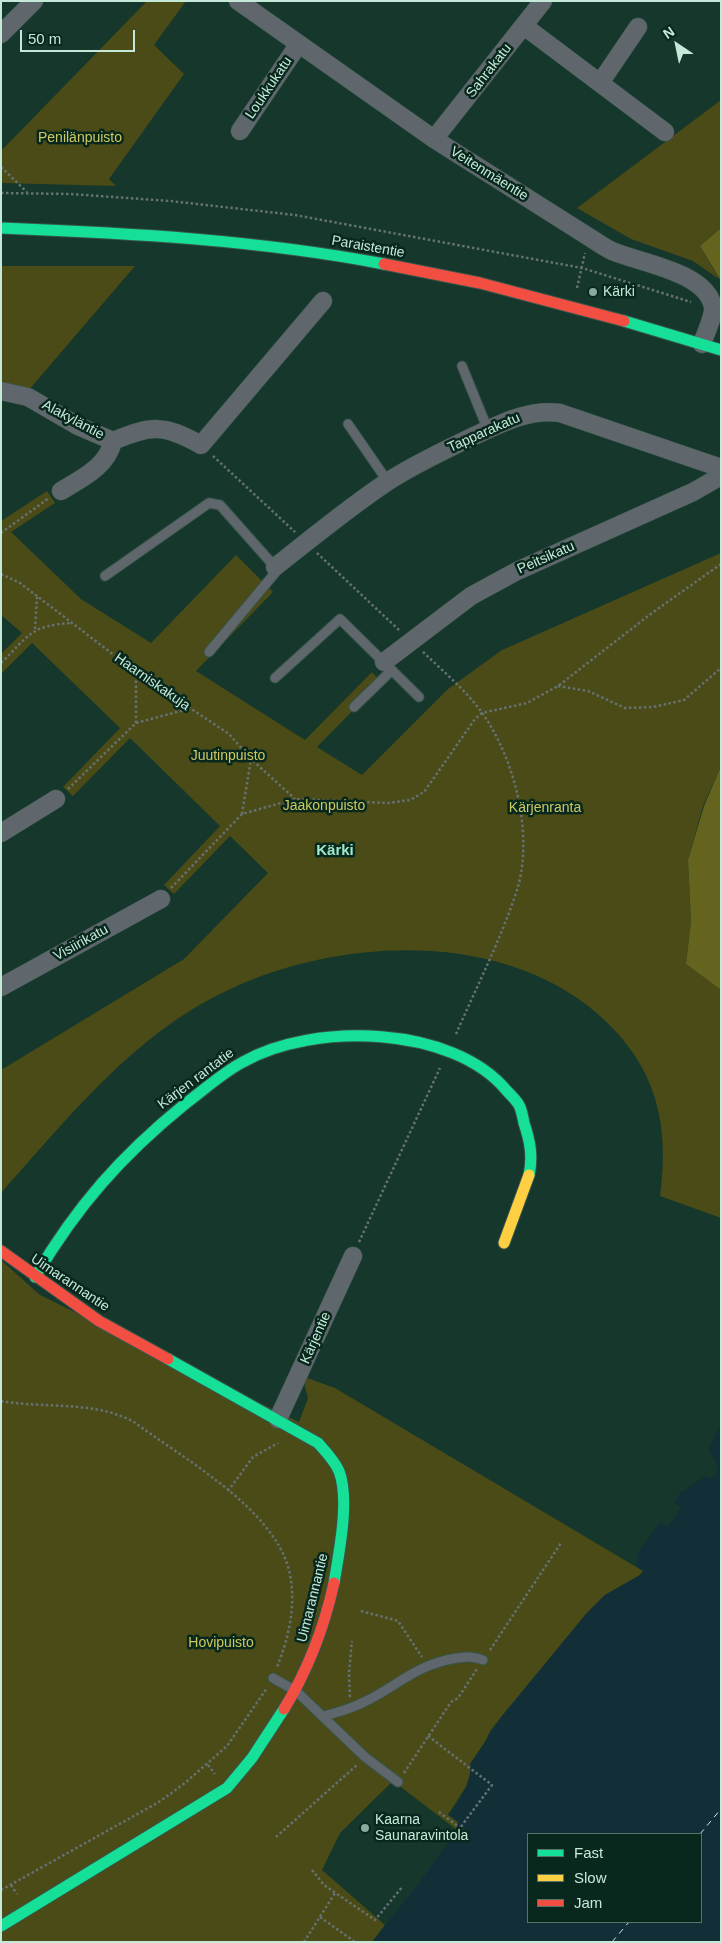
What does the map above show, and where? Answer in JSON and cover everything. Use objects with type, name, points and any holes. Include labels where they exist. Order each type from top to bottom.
[{"type":"street","points":[[1,34],[34,1]]},
{"type":"street","name":"Veitenmäentie","points":[[238,1],[434,139],[612,250],[683,275],[710,296],[713,309]]},
{"type":"street","name":"Sahrakatu","points":[[434,139],[543,1]]},
{"type":"street","points":[[524,26],[666,132]]},
{"type":"street","points":[[600,83],[638,27]]},
{"type":"street","name":"Loukkukatu","points":[[240,131],[298,45]]},
{"type":"street","name":"Paraistentie","points":[[1,228],[121,232],[213,240],[334,255],[426,272],[578,307],[721,350]]},
{"type":"street","name":"Alakyläntie","points":[[1,391],[28,397],[78,426],[113,441],[158,428],[174,430],[201,445],[323,300]]},
{"type":"street","points":[[702,344],[713,309]]},
{"type":"street","name":"Tapparakatu","points":[[275,567],[347,510],[388,482],[440,452],[524,414],[545,411],[560,413],[721,468]]},
{"type":"street","points":[[60,491],[102,463],[111,452],[113,441]]},
{"type":"street","name":"Peitsikatu","points":[[388,666],[411,641],[471,596],[517,571],[693,492],[721,476]]},
{"type":"street","points":[[1,833],[56,799]]},
{"type":"street","name":"Visiirikatu","points":[[1,987],[160,899]]},
{"type":"street","name":"Kärjen rantatie","points":[[35,1277],[62,1232],[86,1201],[117,1167],[169,1118],[229,1071],[249,1059],[299,1042],[344,1036],[394,1038],[448,1050],[468,1058],[493,1074],[515,1099],[528,1129],[531,1167],[528,1184],[504,1243]]},
{"type":"street","name":"Uimarannantie","points":[[1,1252],[99,1321],[318,1443],[336,1462],[342,1479],[339,1558],[327,1614],[314,1653],[296,1691],[251,1762],[227,1788],[1,1926]]},
{"type":"street","name":"Kärjentie","points":[[278,1419],[353,1256]]},
{"type":"lane","points":[[462,366],[488,430]]},
{"type":"lane","points":[[348,424],[388,482]]},
{"type":"lane","points":[[105,576],[209,503],[215,502],[229,513],[244,534],[275,567],[271,580],[209,652]]},
{"type":"lane","points":[[275,678],[340,620],[419,697]]},
{"type":"lane","points":[[354,707],[388,666]]},
{"type":"lane","points":[[324,1716],[351,1708],[377,1696],[406,1676],[426,1666],[476,1656],[483,1660]]},
{"type":"lane","points":[[273,1678],[296,1691],[365,1757],[398,1782]]},
{"type":"path","points":[[1,167],[28,193]]},
{"type":"path","points":[[1,192],[170,201],[295,215],[582,268],[713,309]]},
{"type":"path","points":[[577,288],[582,268]]},
{"type":"path","points":[[1,533],[60,491]]},
{"type":"path","points":[[160,899],[242,814],[295,799],[376,803],[410,800],[424,792],[475,719],[482,713],[527,703],[558,686],[652,613],[721,564]]},
{"type":"path","name":"Haarniskakuja","points":[[1,574],[20,583],[136,672],[188,709],[203,715],[229,734],[251,759],[295,799]]},
{"type":"path","points":[[35,629],[37,597]]},
{"type":"path","points":[[1,663],[35,629],[46,624],[72,623]]},
{"type":"path","points":[[353,1256],[495,947],[518,888],[523,841],[517,789],[490,724],[459,687],[411,641]]},
{"type":"path","points":[[558,686],[588,691],[625,708],[653,707],[684,700],[721,668]]},
{"type":"path","points":[[136,672],[136,722]]},
{"type":"path","points":[[56,799],[83,776],[136,722],[188,709]]},
{"type":"path","points":[[242,814],[251,759]]},
{"type":"path","points":[[1,1401],[96,1408],[122,1416],[228,1491],[256,1515],[282,1552],[289,1571],[292,1596],[291,1622],[273,1678],[227,1746],[185,1783],[159,1802],[1,1890]]},
{"type":"path","points":[[228,1491],[253,1457],[281,1440]]},
{"type":"path","points":[[362,1611],[398,1621],[426,1666]]},
{"type":"path","points":[[351,1708],[349,1673],[352,1641]]},
{"type":"path","points":[[428,1736],[492,1785],[460,1828]]},
{"type":"path","points":[[276,1837],[298,1815],[340,1782],[365,1757]]},
{"type":"path","points":[[438,1812],[468,1834]]},
{"type":"path","points":[[312,1870],[324,1885],[375,1920],[403,1886]]},
{"type":"path","points":[[304,1942],[336,1893]]},
{"type":"path","points":[[320,1917],[355,1942]]},
{"type":"green space","name":"Penilänpuisto","points":[[147,1],[186,1],[154,45],[184,74],[109,179],[116,186],[1,183],[1,151]]},
{"type":"green space","points":[[721,100],[721,228],[700,246],[719,279],[693,261],[631,239],[577,208]]},
{"type":"green space","points":[[1,266],[135,266],[28,391],[1,382]]},
{"type":"green space","name":"Kärjenranta","points":[[47,491],[55,503],[11,532],[81,599],[151,643],[236,555],[273,592],[196,671],[305,740],[372,672],[381,682],[317,747],[362,775],[448,689],[502,650],[721,553],[721,766],[703,806],[688,860],[691,921],[686,964],[721,990],[721,1218],[660,1196],[663,1144],[655,1097],[634,1055],[619,1035],[600,1016],[562,988],[519,969],[473,956],[424,951],[376,952],[327,958],[281,970],[237,986],[201,1004],[137,1050],[108,1076],[1,1193],[1,1070],[184,959],[268,873],[230,836],[174,894],[164,885],[220,826],[130,738],[73,796],[63,787],[120,728],[32,643],[1,674],[1,654],[22,633],[1,615],[1,521]]},
{"type":"green space","name":"Hovipuisto","points":[[1,1260],[40,1295],[299,1422],[308,1398],[304,1383],[307,1378],[335,1388],[643,1571],[640,1575],[605,1595],[586,1614],[490,1731],[467,1785],[448,1815],[458,1822],[457,1830],[393,1781],[340,1833],[322,1870],[385,1925],[372,1942],[1,1942]]},
{"type":"shaded area","points":[[721,228],[721,281],[700,246]]},
{"type":"shaded area","points":[[721,766],[721,990],[686,964],[691,921],[688,860],[704,806]]},
{"type":"water","points":[[721,1424],[721,1942],[372,1942],[420,1882],[457,1830],[458,1822],[448,1814],[464,1791],[469,1776],[470,1764],[502,1716],[586,1614],[605,1595],[640,1575],[643,1571],[637,1566],[638,1553],[660,1522],[668,1527],[682,1507],[674,1503],[681,1491],[684,1491],[705,1476],[711,1479],[719,1470],[709,1449]]},
{"type":"ferry route","points":[[701,1833],[721,1809]]},
{"type":"ferry route","points":[[612,1942],[628,1923]]},
{"type":"traffic: fast","points":[[1,228],[97,232],[241,243],[384,264]]},
{"type":"traffic: fast","points":[[624,321],[721,350]]},
{"type":"traffic: fast","points":[[35,1277],[67,1227],[102,1183],[162,1123],[235,1066],[272,1049],[306,1040],[343,1036],[381,1037],[418,1042],[453,1053],[483,1069],[510,1094],[520,1107],[530,1149],[529,1175]]},
{"type":"traffic: fast","points":[[168,1359],[318,1443],[332,1460],[339,1471],[344,1496],[341,1542],[334,1583]]},
{"type":"traffic: fast","points":[[1,1926],[227,1788],[252,1758],[284,1709]]},
{"type":"traffic: slow","points":[[504,1243],[529,1175]]},
{"type":"traffic: jam","points":[[384,264],[480,283],[624,321]]},
{"type":"traffic: jam","points":[[1,1251],[99,1321],[168,1359]]},
{"type":"traffic: jam","points":[[284,1709],[301,1679],[314,1648],[334,1583]]},
{"type":"place","name":"Kärki","points":[[593,292]]},
{"type":"place","name":"Kaarna Saunaravintola","points":[[365,1828]]},
{"type":"district","name":"Kärki","points":[[335,851]]},
{"type":"park label","name":"Juutinpuisto","points":[[228,756]]},
{"type":"park label","name":"Jaakonpuisto","points":[[324,806]]}]
